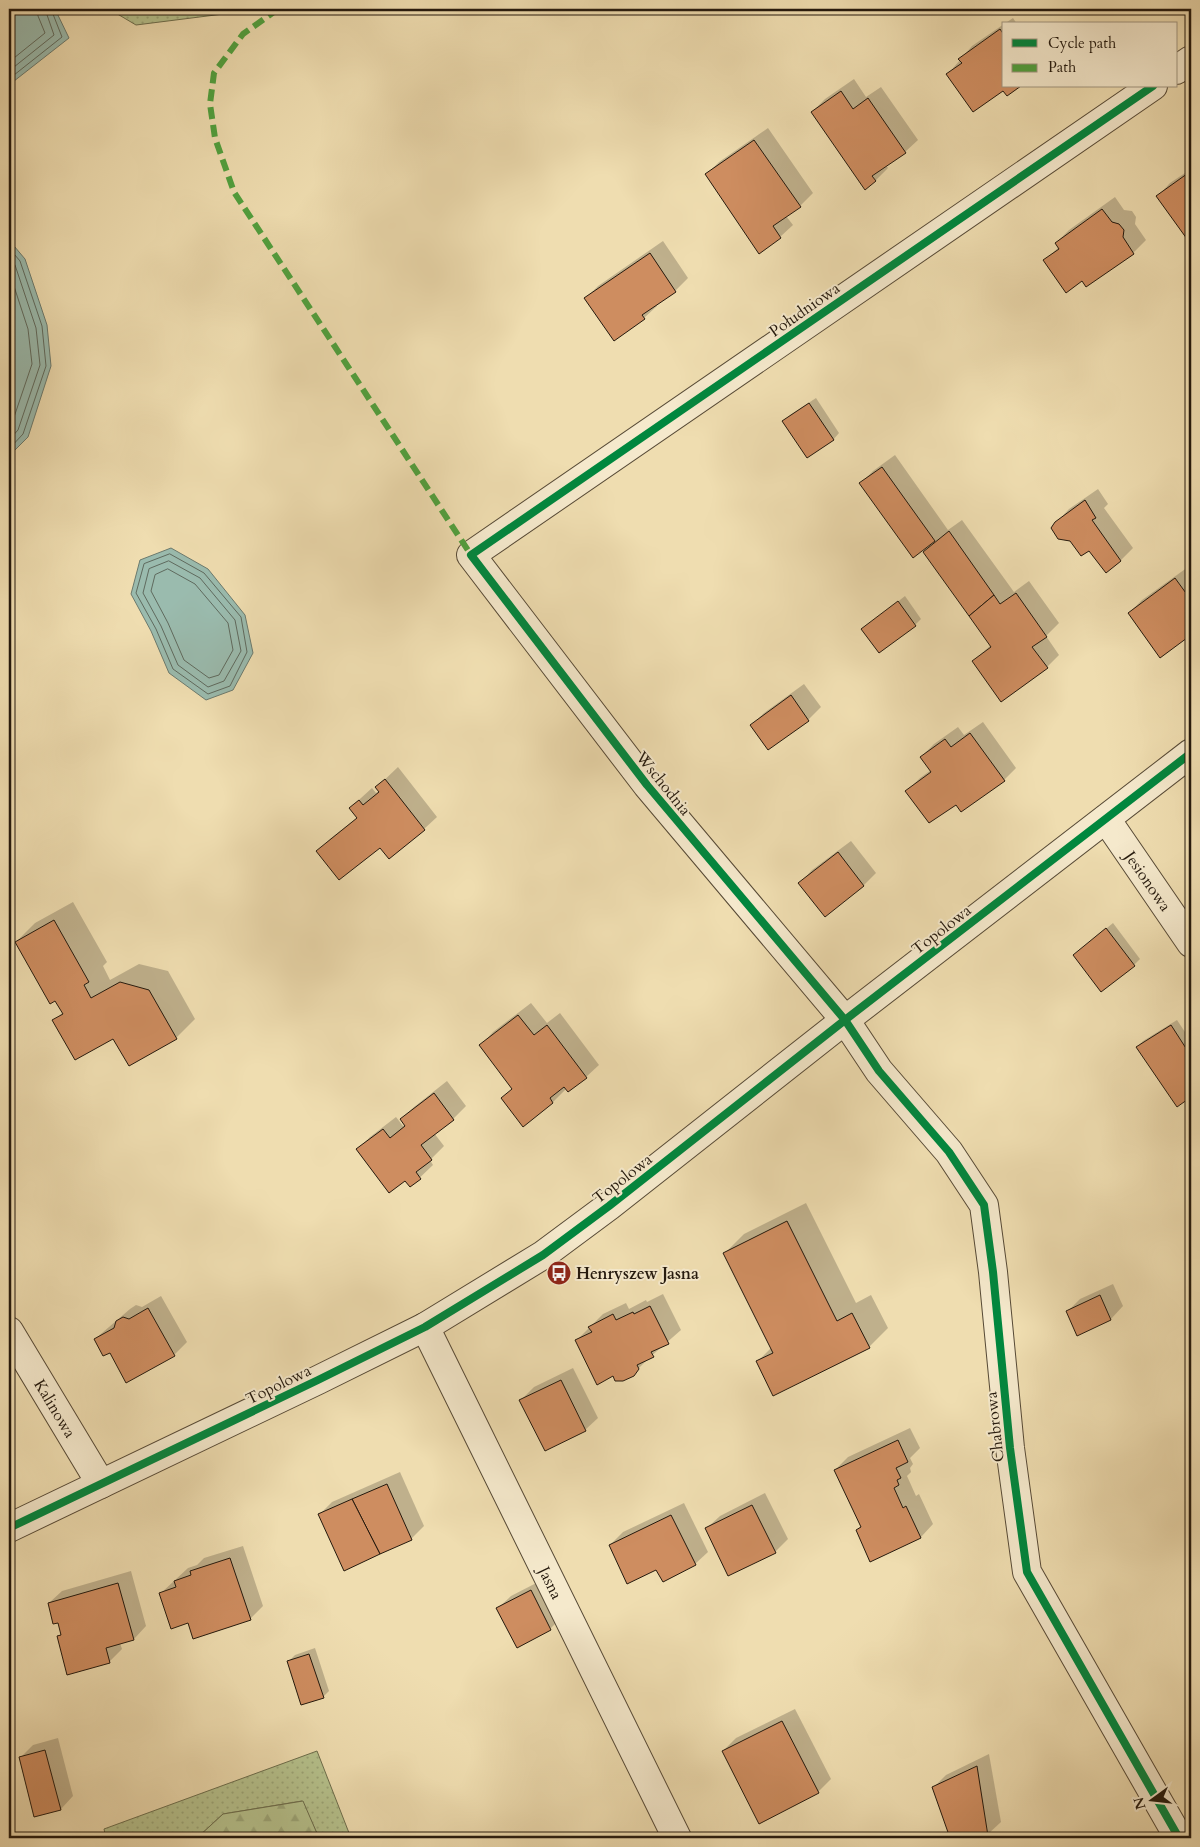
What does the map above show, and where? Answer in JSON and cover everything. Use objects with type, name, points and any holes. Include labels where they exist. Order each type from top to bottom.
[{"type":"street","points":[[1178,69],[1191,60]]},
{"type":"street","name":"Południowa","points":[[471,555],[1150,88]]},
{"type":"street","name":"Wschodnia","points":[[471,555],[646,785],[844,1020]]},
{"type":"street","name":"Topolowa","points":[[9,1528],[425,1327],[543,1255],[609,1206],[844,1020],[1191,753]]},
{"type":"street","name":"Jesionowa","points":[[1106,819],[1191,943]]},
{"type":"street","name":"Chabrowa","points":[[844,1020],[879,1071],[949,1152],[984,1205],[993,1272],[1010,1448],[1028,1572],[1178,1838]]},
{"type":"street","name":"Jasna","points":[[425,1327],[677,1838]]},
{"type":"street","name":"Kalinowa","points":[[9,1332],[101,1484]]},
{"type":"green space","points":[[109,9],[244,9],[239,12],[136,25]]},
{"type":"green space","points":[[317,1751],[351,1838],[319,1838],[302,1801],[223,1814],[197,1838],[106,1838],[104,1829]]},
{"type":"green space","points":[[303,1801],[319,1838],[197,1838],[223,1814]]},
{"type":"water","points":[[9,9],[55,9],[69,38],[9,85]]},
{"type":"water","points":[[9,240],[25,259],[47,325],[51,366],[28,437],[9,456]]},
{"type":"water","points":[[171,548],[208,569],[245,615],[253,653],[233,690],[206,700],[169,673],[151,631],[131,594],[140,560]]},
{"type":"building","points":[[1000,29],[1002,32],[1002,88],[1018,88],[1007,96],[1003,91],[973,112],[946,74],[962,63],[958,59]]},
{"type":"building","points":[[841,91],[853,109],[868,98],[906,153],[872,176],[876,181],[865,190],[811,112]]},
{"type":"building","points":[[754,140],[801,207],[773,226],[781,238],[759,254],[705,174]]},
{"type":"building","points":[[1191,171],[1191,237],[1187,239],[1156,196]]},
{"type":"building","points":[[1102,209],[1112,222],[1119,224],[1124,230],[1123,237],[1134,254],[1086,287],[1082,281],[1066,293],[1043,260],[1059,249],[1055,243]]},
{"type":"building","points":[[650,253],[676,292],[642,315],[645,319],[614,341],[584,298]]},
{"type":"building","points":[[809,403],[834,440],[807,458],[782,421]]},
{"type":"building","points":[[882,467],[935,541],[913,558],[859,483]]},
{"type":"building","points":[[1085,500],[1096,518],[1092,520],[1121,561],[1106,573],[1089,551],[1081,556],[1070,541],[1058,539],[1051,528],[1055,522]]},
{"type":"building","points":[[949,531],[994,595],[969,616],[923,552]]},
{"type":"building","points":[[1175,578],[1191,600],[1191,635],[1160,658],[1128,613]]},
{"type":"building","points":[[1016,593],[1047,637],[1032,647],[1048,668],[1001,702],[972,661],[991,647],[969,616],[994,595],[1000,604]]},
{"type":"building","points":[[898,601],[916,626],[879,653],[861,629]]},
{"type":"building","points":[[791,695],[809,721],[768,750],[750,725]]},
{"type":"building","points":[[970,733],[1005,781],[961,812],[956,805],[929,823],[905,791],[931,772],[920,757],[945,739],[951,747]]},
{"type":"building","points":[[385,779],[425,830],[389,859],[380,848],[339,880],[316,851],[357,818],[349,808],[359,800],[363,805],[379,792],[375,787]]},
{"type":"building","points":[[838,852],[864,886],[825,917],[798,883]]},
{"type":"building","points":[[54,920],[89,982],[84,985],[91,998],[120,982],[149,990],[177,1039],[129,1066],[113,1039],[75,1060],[52,1020],[63,1014],[55,1001],[50,1004],[15,942]]},
{"type":"building","points":[[1106,928],[1135,966],[1101,992],[1073,955]]},
{"type":"building","points":[[518,1015],[534,1035],[547,1025],[587,1078],[568,1092],[564,1087],[550,1098],[553,1103],[523,1127],[501,1098],[512,1089],[479,1045]]},
{"type":"building","points":[[1171,1025],[1191,1056],[1191,1097],[1177,1107],[1136,1047]]},
{"type":"building","points":[[434,1093],[454,1120],[421,1145],[432,1160],[416,1172],[421,1179],[410,1187],[405,1181],[389,1193],[356,1149],[383,1129],[390,1138],[405,1126],[400,1119]]},
{"type":"building","points":[[787,1221],[837,1321],[852,1313],[870,1348],[773,1396],[756,1361],[773,1353],[723,1253]]},
{"type":"building","points":[[1100,1295],[1111,1320],[1077,1336],[1066,1311]]},
{"type":"building","points":[[650,1306],[669,1344],[651,1352],[654,1357],[637,1365],[639,1369],[634,1376],[623,1381],[615,1381],[613,1376],[597,1385],[575,1340],[592,1332],[588,1327],[613,1314],[616,1320]]},
{"type":"building","points":[[148,1308],[175,1356],[126,1383],[110,1353],[103,1356],[94,1339],[114,1328],[116,1321],[123,1317],[129,1319]]},
{"type":"building","points":[[561,1380],[586,1431],[545,1451],[519,1400]]},
{"type":"building","points":[[898,1440],[908,1462],[896,1468],[901,1478],[897,1480],[899,1485],[894,1488],[903,1508],[906,1506],[921,1538],[870,1562],[856,1530],[861,1527],[834,1470]]},
{"type":"building","points":[[387,1484],[412,1540],[380,1554],[352,1499]]},
{"type":"building","points":[[352,1499],[380,1554],[344,1571],[318,1514]]},
{"type":"building","points":[[752,1505],[776,1553],[728,1576],[705,1528]]},
{"type":"building","points":[[671,1515],[696,1565],[663,1582],[656,1570],[627,1584],[609,1545]]},
{"type":"building","points":[[230,1558],[251,1620],[193,1639],[188,1623],[171,1629],[159,1593],[176,1587],[174,1581],[191,1575],[190,1571]]},
{"type":"building","points":[[118,1583],[134,1640],[106,1648],[110,1663],[67,1675],[57,1636],[61,1635],[58,1623],[53,1624],[48,1603]]},
{"type":"building","points":[[531,1590],[551,1630],[517,1648],[496,1608]]},
{"type":"building","points":[[309,1654],[324,1698],[301,1705],[287,1661]]},
{"type":"building","points":[[782,1721],[819,1793],[759,1824],[722,1751]]},
{"type":"building","points":[[45,1750],[61,1810],[34,1817],[19,1757]]},
{"type":"building","points":[[977,1766],[988,1836],[981,1838],[950,1838],[932,1787]]},
{"type":"marked path","points":[[278,9],[243,34],[214,73],[210,104],[215,138],[234,192],[471,555]]},
{"type":"cycle path","points":[[1150,88],[471,555],[647,785],[845,1020],[879,1071],[949,1152],[984,1205],[993,1272],[1010,1448],[1027,1572],[1179,1838]]},
{"type":"cycle path","points":[[9,1528],[425,1327],[543,1255],[609,1206],[845,1020],[1191,753]]},
{"type":"place","name":"Henryszew Jasna","points":[[559,1273]]}]
